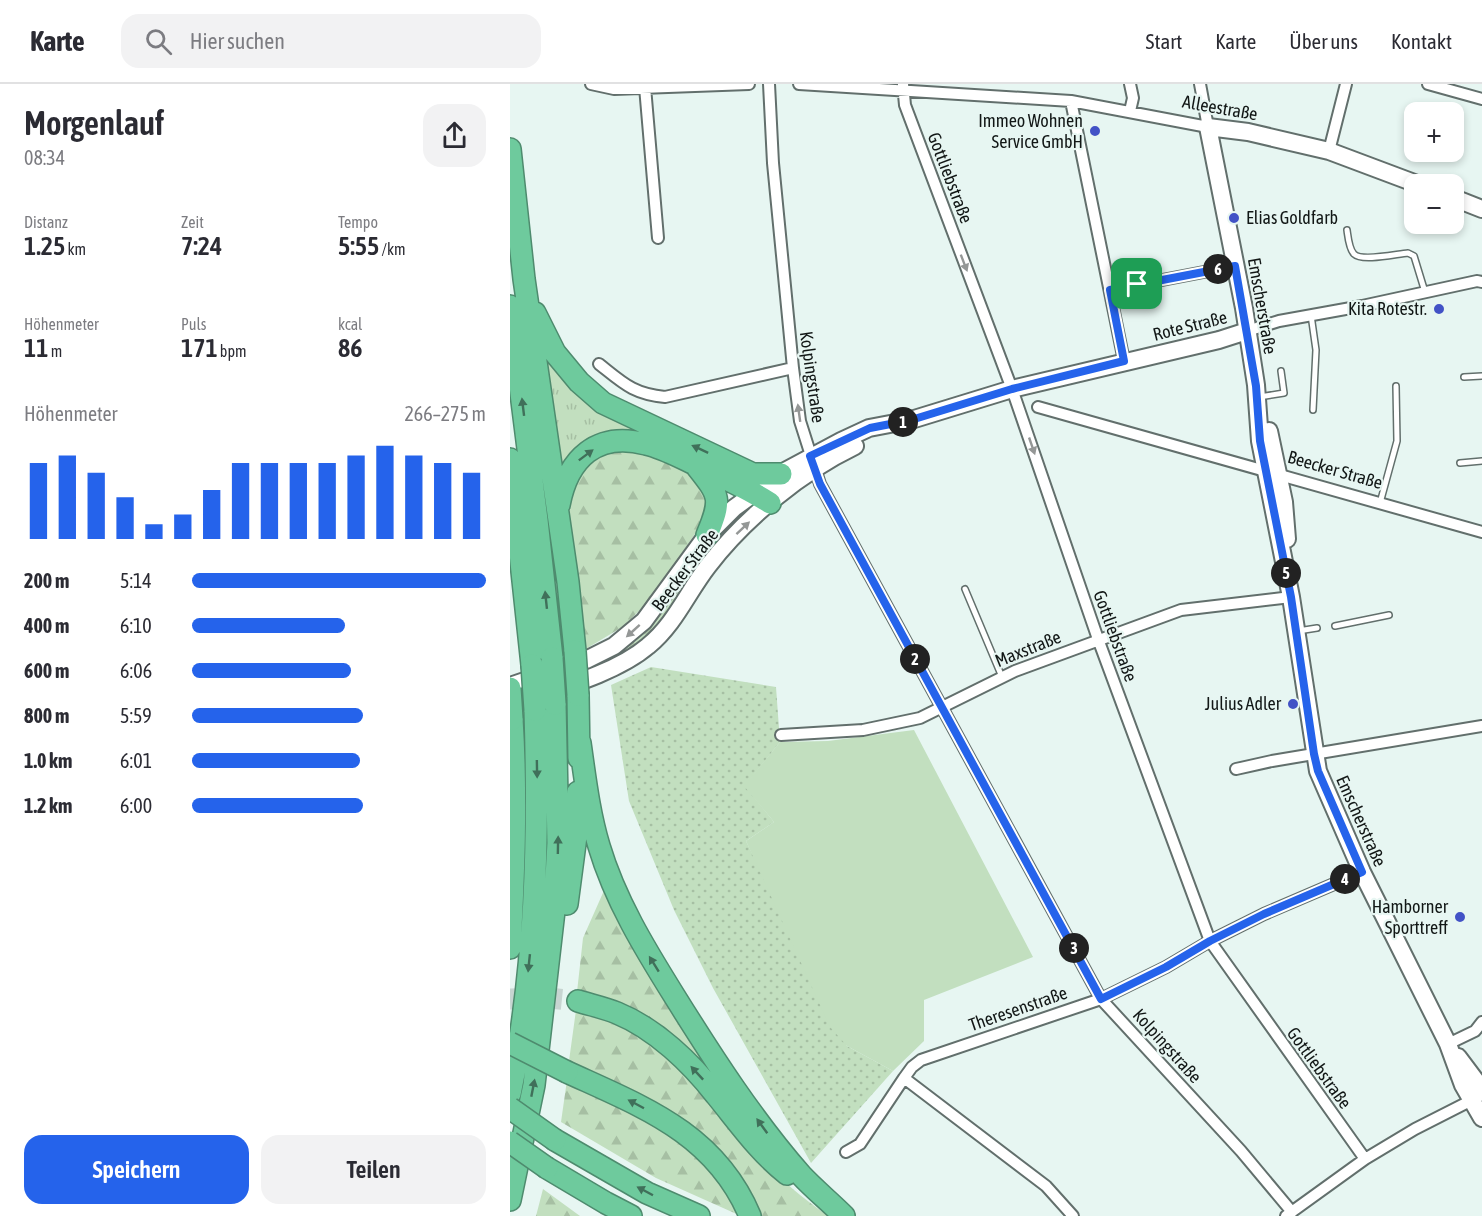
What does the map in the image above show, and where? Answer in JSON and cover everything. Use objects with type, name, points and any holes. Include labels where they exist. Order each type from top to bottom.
[{"type":"highway","points":[[510,149],[524,279],[568,582],[575,651],[580,743],[576,836],[572,869],[552,1011],[542,1029]]},
{"type":"highway","points":[[524,279],[538,323],[555,353],[579,382],[603,403],[760,490]]},
{"type":"highway","points":[[510,306],[537,520],[542,662],[558,843],[555,911],[542,1029],[534,1085],[511,1194]]},
{"type":"highway","points":[[557,514],[562,486],[573,465],[587,451],[609,442],[631,441],[647,444],[760,490]]},
{"type":"highway","points":[[510,459],[542,662]]},
{"type":"highway","points":[[694,464],[717,496],[715,516],[707,535]]},
{"type":"highway","points":[[760,490],[781,474]]},
{"type":"highway","points":[[510,687],[515,844],[510,948]]},
{"type":"highway","points":[[510,1094],[525,1000],[532,929],[545,707]]},
{"type":"highway","points":[[580,743],[591,814],[600,847],[612,882],[644,947],[690,1022],[768,1134],[802,1176],[843,1216]]},
{"type":"highway","points":[[578,1001],[618,1013],[649,1032],[684,1060],[716,1094],[749,1138],[779,1168],[843,1216]]},
{"type":"highway","points":[[510,1043],[660,1117],[694,1139],[728,1175],[750,1216]]},
{"type":"highway","points":[[510,1108],[555,1140],[647,1193],[699,1216]]},
{"type":"highway","points":[[510,1142],[547,1167],[631,1216]]},
{"type":"highway","points":[[547,1167],[599,1216]]},
{"type":"street","points":[[591,84],[614,89],[749,84]]},
{"type":"street","name":"Kolpingstraße","points":[[769,84],[773,163],[793,368],[800,421],[820,484],[1101,999],[1241,1151],[1289,1214]]},
{"type":"street","name":"Alleestraße","points":[[799,84],[902,87],[1071,101],[1208,127],[1248,132],[1329,152],[1404,179]]},
{"type":"street","points":[[1130,84],[1133,98],[1130,111]]},
{"type":"street","points":[[1200,84],[1208,127]]},
{"type":"street","points":[[1329,152],[1346,84]]},
{"type":"street","points":[[1428,84],[1482,99]]},
{"type":"street","points":[[645,87],[658,238]]},
{"type":"street","name":"Gottliebstraße","points":[[902,87],[905,105],[1012,389],[1098,639],[1210,941],[1365,1159]]},
{"type":"street","points":[[1071,101],[1124,361]]},
{"type":"street","name":"Emscherstraße","points":[[1208,127],[1258,391],[1259,435],[1272,472],[1318,771],[1362,872],[1448,1044],[1478,1095],[1482,1118]]},
{"type":"street","points":[[1464,202],[1482,209]]},
{"type":"street","points":[[1110,290],[1235,266]]},
{"type":"street","name":"Rote Straße","points":[[1012,389],[1219,340],[1279,321],[1476,281],[1482,282]]},
{"type":"street","points":[[599,364],[632,389],[648,395],[665,397],[793,368]]},
{"type":"street","name":"Beecker Straße","points":[[510,687],[586,660],[614,646],[644,621],[707,535],[734,508],[760,490],[870,428],[911,420],[1012,389]]},
{"type":"street","name":"Beecker Straße","points":[[1038,407],[1482,532]]},
{"type":"street","name":"Beecker Straße","points":[[781,474],[812,462]]},
{"type":"street","name":"Beecker Straße","points":[[511,712],[630,660],[649,646],[672,622],[760,490]]},
{"type":"street","name":"Maxstraße","points":[[781,735],[863,730],[920,718],[1002,677],[1098,639],[1181,610],[1291,597]]},
{"type":"street","points":[[1236,769],[1482,726]]},
{"type":"street","name":"Theresenstraße","points":[[846,1152],[860,1144],[904,1078],[921,1060],[1101,999],[1264,914],[1362,872]]},
{"type":"street","points":[[1448,1044],[1475,1031],[1482,1022]]},
{"type":"street","points":[[904,1078],[1046,1186],[1073,1216]]},
{"type":"street","points":[[1289,1214],[1365,1159],[1478,1095]]},
{"type":"lane","points":[[1347,230],[1352,252],[1356,256],[1364,258],[1408,253],[1414,256],[1425,292]]},
{"type":"lane","points":[[1311,315],[1316,350],[1313,410]]},
{"type":"lane","points":[[1258,391],[1284,393],[1281,371]]},
{"type":"lane","points":[[1464,377],[1482,376]]},
{"type":"lane","points":[[1380,503],[1397,441],[1396,386]]},
{"type":"lane","points":[[1460,463],[1482,461]]},
{"type":"lane","points":[[965,589],[1002,677]]},
{"type":"lane","points":[[1335,626],[1389,615]]},
{"type":"lane","points":[[1296,631],[1317,628]]},
{"type":"green space","points":[[539,344],[548,357],[695,457],[560,475]]},
{"type":"green space","points":[[600,450],[642,451],[693,475],[712,496],[699,528],[651,599],[624,626],[584,650],[566,513],[577,467]]},
{"type":"green space","points":[[746,509],[701,559],[685,585],[678,603],[643,644],[587,673],[587,667],[624,648],[653,621],[719,529],[728,520]]},
{"type":"green space","points":[[651,667],[776,687],[780,742],[745,786],[774,822],[746,841],[847,1046],[893,1071],[811,1163],[713,988],[674,910],[629,801],[611,685]]},
{"type":"green space","points":[[914,730],[1033,957],[924,1000],[924,1041],[893,1071],[847,1046],[830,1027],[746,841],[774,822],[744,786],[780,742],[828,741]]},
{"type":"green space","points":[[606,886],[719,1087],[577,992],[583,938]]},
{"type":"green space","points":[[576,1010],[615,1021],[638,1033],[659,1049],[701,1089],[781,1178],[828,1216],[761,1216],[748,1187],[730,1162],[708,1139],[655,1102],[569,1061]]},
{"type":"green space","points":[[567,1080],[658,1123],[709,1163],[741,1216],[656,1178],[561,1122]]},
{"type":"green space","points":[[543,1189],[580,1216],[536,1216]]},
{"type":"tunnel","points":[[510,999],[549,998],[578,1001]]},
{"type":"place","name":"Immeo Wohnen Service GmbH","points":[[1095,131]]},
{"type":"place","name":"Elias Goldfarb","points":[[1234,218]]},
{"type":"place","name":"Kita Rotestr.","points":[[1439,309]]},
{"type":"place","name":"Julius Adler","points":[[1293,704]]},
{"type":"place","name":"Hamborner Sporttreff","points":[[1460,917]]},
{"type":"route","points":[[1235,266],[1256,386],[1260,441],[1291,597],[1314,754],[1318,771],[1362,872],[1264,914],[1101,999],[820,484],[810,456],[870,428],[911,420],[1012,389],[1124,361],[1110,290],[1137,284],[1235,266]]}]
